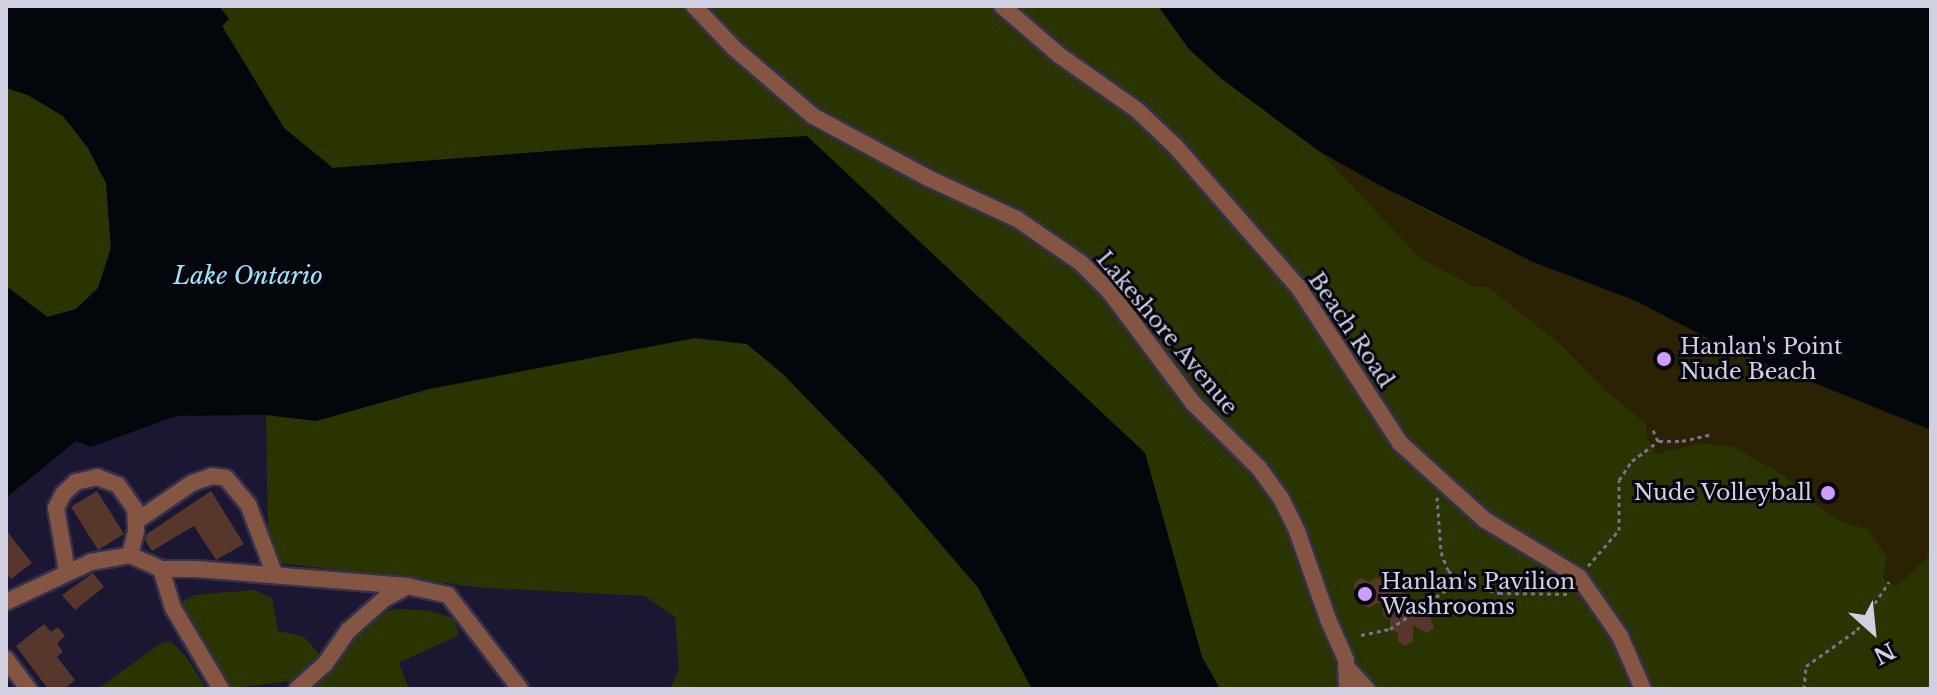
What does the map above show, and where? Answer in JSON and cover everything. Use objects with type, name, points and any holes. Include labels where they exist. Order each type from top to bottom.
[{"type":"lane","name":"Lakeshore Avenue","points":[[694,6],[734,48],[813,116],[928,178],[1017,219],[1091,272],[1138,327],[1193,403],[1259,468],[1281,498],[1297,531],[1349,670],[1367,689]]},
{"type":"lane","name":"Beach Road","points":[[1002,6],[1059,55],[1137,110],[1176,147],[1299,288],[1400,443],[1485,520],[1579,577],[1620,636],[1643,689]]},
{"type":"lane","points":[[138,520],[192,483],[212,476],[226,478],[248,504],[275,575]]},
{"type":"lane","points":[[67,571],[56,508],[63,494],[76,482],[97,477],[118,485],[129,497],[138,520],[130,555]]},
{"type":"lane","points":[[6,602],[67,571],[91,562],[130,555],[161,569],[407,586],[448,595],[520,689]]},
{"type":"lane","points":[[161,569],[173,608],[221,689]]},
{"type":"lane","points":[[297,689],[325,664],[348,631],[384,599],[407,586]]},
{"type":"lane","points":[[6,659],[29,689]]},
{"type":"lane","name":"Lakeshore Avenue","points":[[1347,689],[1349,670]]},
{"type":"path","points":[[1653,430],[1658,441]]},
{"type":"path","points":[[1579,577],[1619,530],[1619,480],[1624,471],[1658,441],[1712,434]]},
{"type":"path","points":[[1436,477],[1441,552],[1448,570],[1459,581],[1499,593],[1594,595]]},
{"type":"path","points":[[1361,635],[1390,629],[1459,581]]},
{"type":"path","points":[[1804,689],[1806,666],[1857,630],[1889,582]]},
{"type":"green space","points":[[219,6],[1158,6],[1189,49],[1222,79],[1319,151],[1379,185],[1533,262],[1675,321],[1725,347],[1931,430],[1931,689],[1220,689],[1202,657],[1145,453],[1011,328],[590,148],[332,168],[284,128],[222,26],[228,19]]},
{"type":"green space","points":[[6,88],[28,95],[63,116],[88,148],[106,183],[111,248],[98,288],[76,309],[48,317],[6,286]]},
{"type":"green space","points":[[695,338],[747,344],[783,374],[882,476],[978,588],[1032,689],[670,689],[679,670],[675,617],[645,596],[486,588],[279,563],[268,534],[266,415],[316,421],[429,389]]},
{"type":"green space","points":[[254,590],[272,598],[278,631],[303,636],[323,658],[297,680],[230,689],[206,657],[180,602],[195,595]]},
{"type":"green space","points":[[393,609],[425,610],[454,618],[459,635],[399,663],[409,689],[314,689],[366,622]]},
{"type":"green space","points":[[171,641],[187,658],[207,689],[98,688],[163,642]]},
{"type":"sand","name":"Hanlan's Point Nude Beach","points":[[1319,151],[1427,211],[1533,262],[1634,300],[1725,347],[1931,430],[1931,554],[1896,587],[1883,579],[1887,557],[1867,529],[1841,522],[1783,475],[1733,447],[1702,443],[1655,454],[1646,435],[1646,424],[1607,392],[1561,345],[1488,287],[1475,287],[1421,259]]},
{"type":"water","name":"Lake Ontario","points":[[6,6],[219,6],[229,19],[222,26],[284,128],[333,168],[590,148],[807,136],[1145,453],[1202,657],[1220,689],[1032,689],[978,587],[882,476],[783,374],[747,344],[695,338],[429,389],[316,421],[266,415],[176,416],[91,447],[76,441],[6,498],[6,286],[47,317],[76,309],[98,288],[111,248],[106,183],[88,148],[63,116],[28,95],[6,88]]},
{"type":"water","points":[[1158,6],[1931,6],[1931,430],[1725,347],[1634,300],[1533,262],[1379,185],[1319,151],[1222,79],[1189,49]]},
{"type":"building","points":[[97,491],[124,534],[98,550],[71,507]]},
{"type":"building","points":[[211,491],[244,544],[216,560],[194,526],[152,551],[145,540],[147,534]]},
{"type":"building","points":[[6,530],[32,563],[11,579],[6,573]]},
{"type":"building","points":[[93,573],[104,587],[75,610],[62,595]]},
{"type":"building","points":[[1361,578],[1369,582],[1376,578],[1397,582],[1397,589],[1407,596],[1407,610],[1420,603],[1426,607],[1434,628],[1427,633],[1413,625],[1413,641],[1405,646],[1398,641],[1398,633],[1390,629],[1390,620],[1383,616],[1383,600],[1369,608],[1361,604],[1362,596],[1354,591],[1354,583]]},
{"type":"building","points":[[44,624],[51,632],[58,627],[65,636],[57,643],[63,652],[57,657],[75,680],[64,689],[48,689],[16,646]]},
{"type":"place","name":"Hanlan's Point Nude Beach","points":[[1664,359]]},
{"type":"place","name":"Nude Volleyball","points":[[1828,493]]},
{"type":"place","name":"Hanlan's Pavilion Washrooms","points":[[1365,594]]}]
